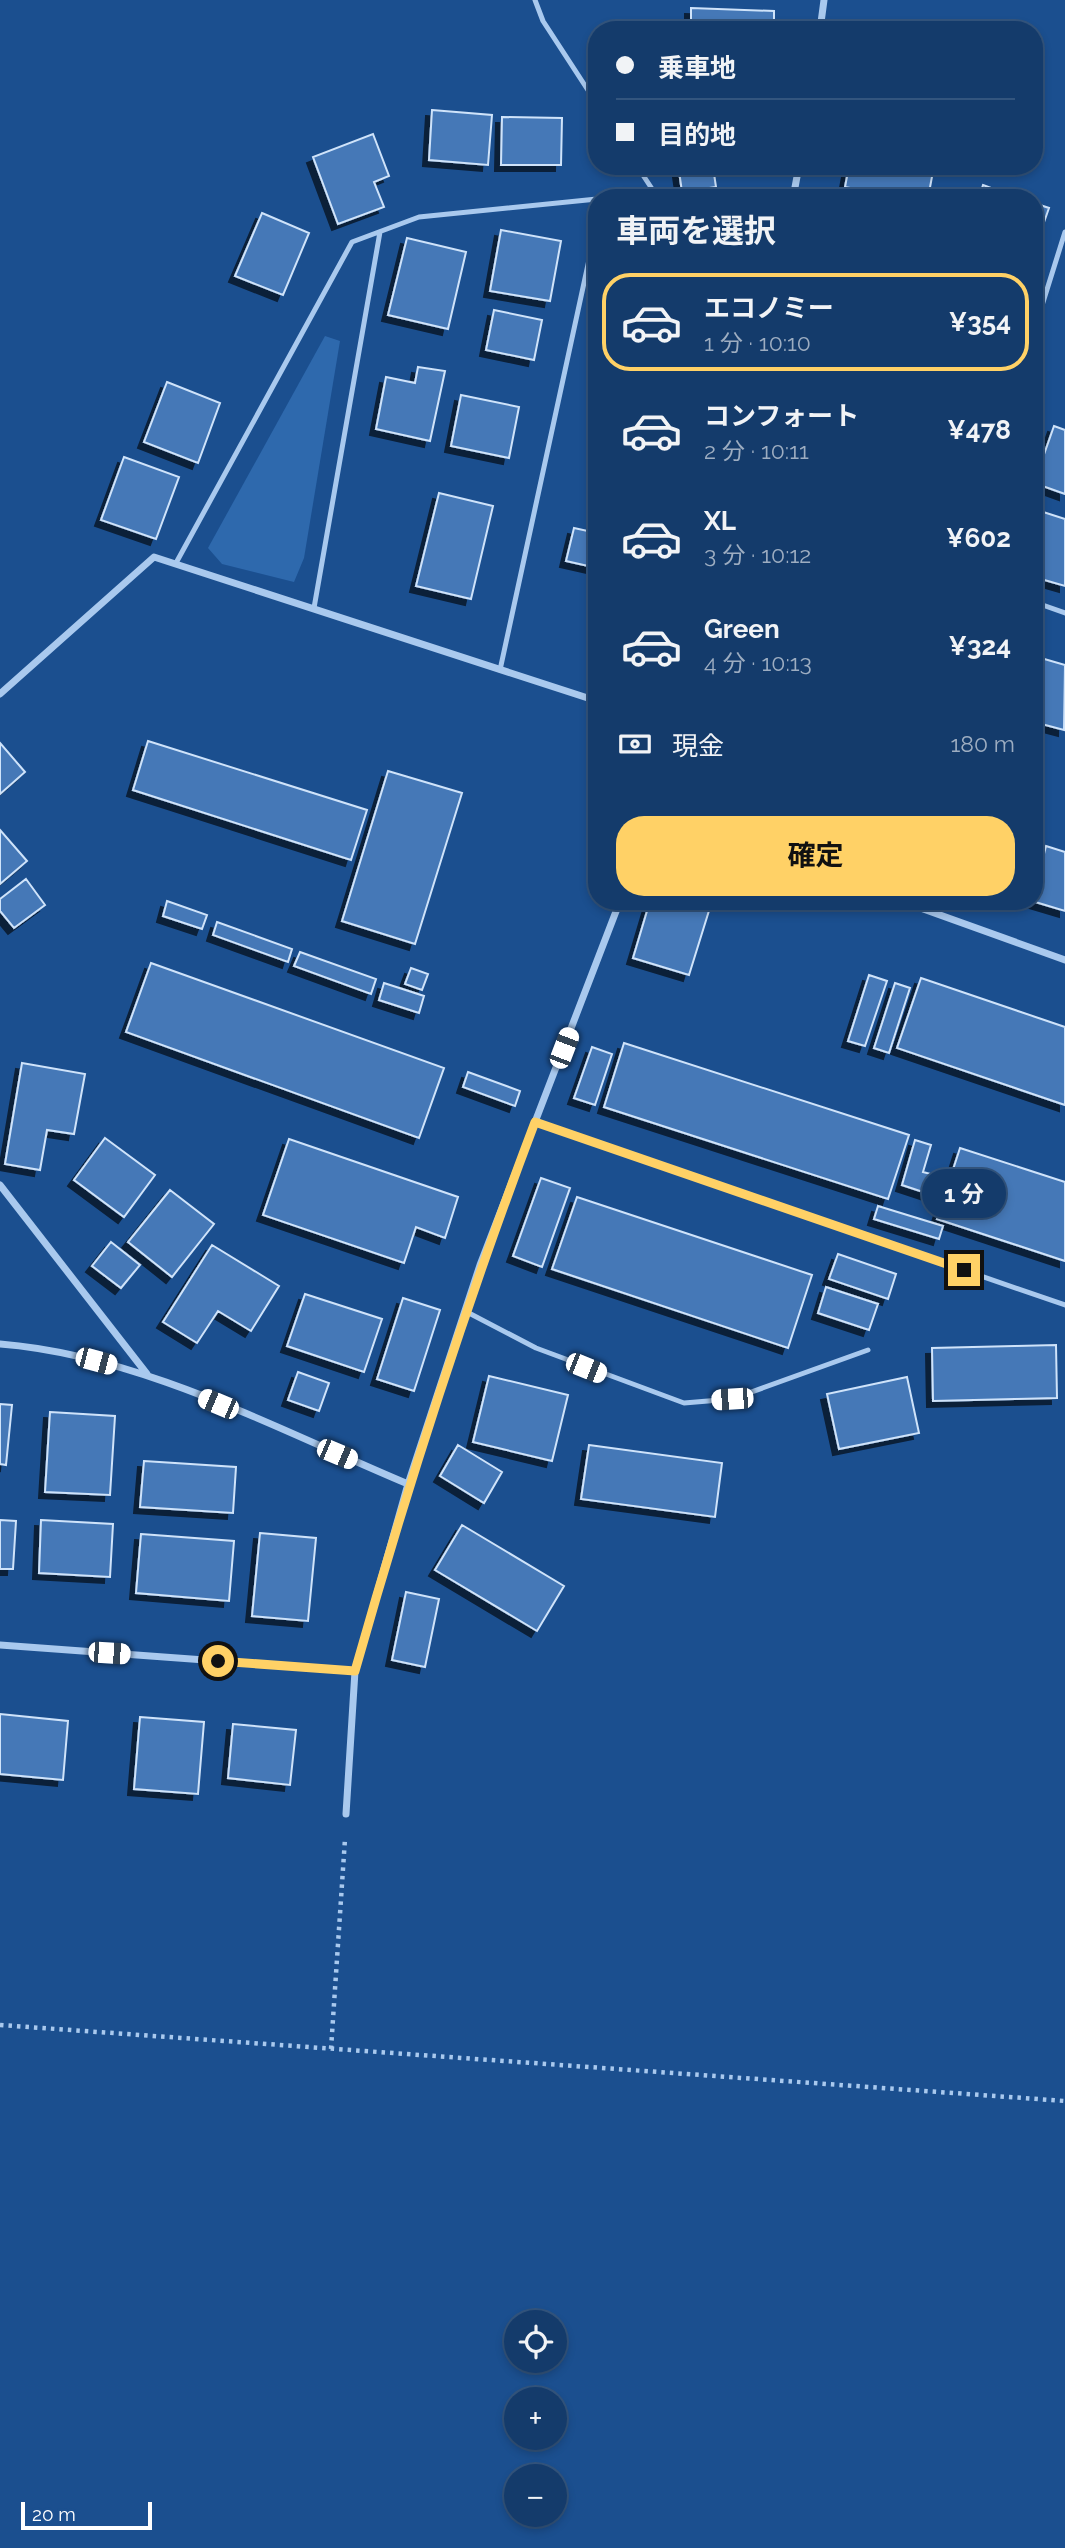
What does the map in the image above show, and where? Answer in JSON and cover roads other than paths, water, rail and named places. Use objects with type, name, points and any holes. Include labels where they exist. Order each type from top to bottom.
[{"type":"street","points":[[821,21],[824,0]]},
{"type":"street","points":[[0,694],[155,556],[588,699]]},
{"type":"street","points":[[346,1814],[355,1671],[408,1484],[465,1311],[617,910]]},
{"type":"street","points":[[926,910],[1065,960]]},
{"type":"street","points":[[0,1185],[147,1374]]},
{"type":"street","points":[[0,1344],[45,1348],[147,1374],[408,1484]]},
{"type":"street","points":[[0,1645],[355,1671]]},
{"type":"lane","points":[[535,0],[543,22],[588,90]]},
{"type":"lane","points":[[176,563],[352,242],[419,218],[588,200]]},
{"type":"lane","points":[[314,608],[380,232]]},
{"type":"lane","points":[[1043,302],[1065,232]]},
{"type":"lane","points":[[500,670],[588,264]]},
{"type":"lane","points":[[1043,605],[1065,613]]},
{"type":"lane","points":[[535,1122],[1065,1306]]},
{"type":"lane","points":[[465,1311],[536,1348],[611,1379],[684,1403],[732,1399],[868,1350]]}]
